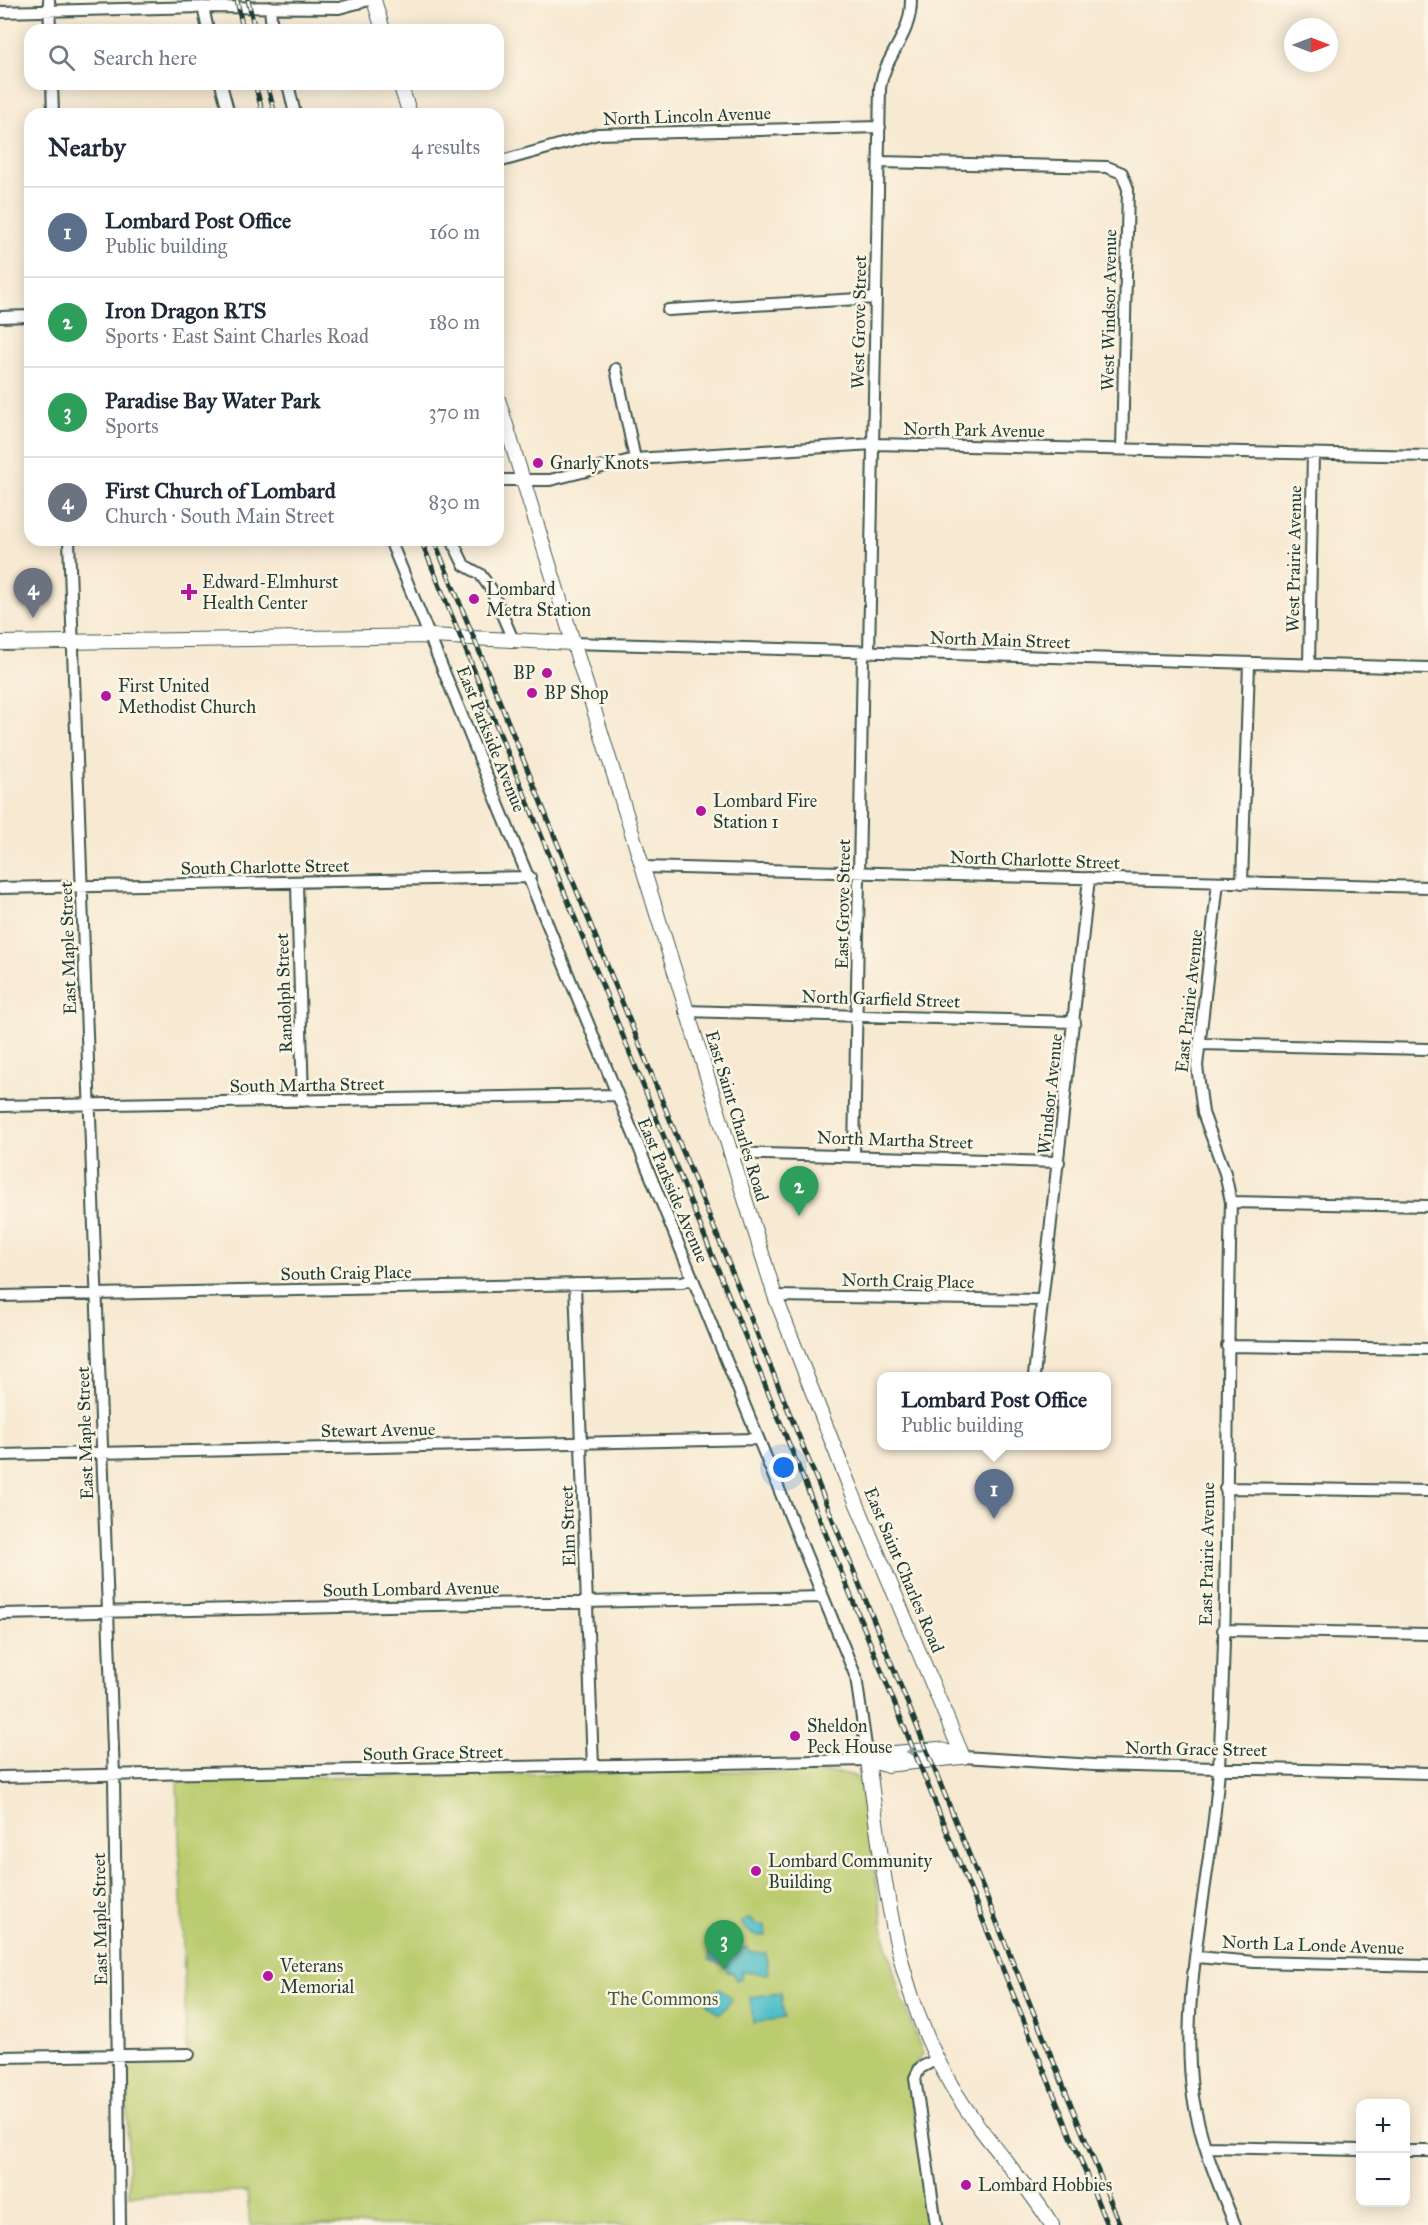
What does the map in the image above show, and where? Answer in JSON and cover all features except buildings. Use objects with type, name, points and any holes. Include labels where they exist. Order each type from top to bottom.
[{"type":"main road","points":[[374,0],[382,24]]},
{"type":"main road","points":[[402,90],[408,108]]},
{"type":"main road","name":"East Saint Charles Road","points":[[504,418],[775,1296],[849,1485],[963,1757]]},
{"type":"main road","points":[[0,643],[430,636],[514,642],[572,643]]},
{"type":"main road","name":"North Grace Street","points":[[868,1760],[884,1754],[938,1749],[963,1757]]},
{"type":"main road","points":[[868,1760],[894,1935],[909,1990],[937,2059],[966,2110],[1040,2205],[1052,2225]]},
{"type":"street","points":[[0,12],[49,5],[339,8],[369,0]]},
{"type":"street","name":"West Grove Street","points":[[866,653],[882,73],[909,24],[911,0]]},
{"type":"street","points":[[49,5],[50,24]]},
{"type":"street","points":[[202,7],[206,24]]},
{"type":"street","points":[[270,7],[271,24]]},
{"type":"street","points":[[52,90],[53,108]]},
{"type":"street","points":[[223,90],[227,108]]},
{"type":"street","points":[[289,90],[294,108]]},
{"type":"street","name":"North Lincoln Avenue","points":[[504,160],[598,134],[880,127]]},
{"type":"street","name":"West Windsor Avenue","points":[[879,162],[1107,167],[1122,173],[1128,189],[1122,449]]},
{"type":"street","points":[[668,310],[876,298]]},
{"type":"street","points":[[0,317],[24,316]]},
{"type":"street","points":[[616,369],[635,459]]},
{"type":"street","name":"North Park Avenue","points":[[504,480],[550,480],[635,459],[873,444],[1428,456]]},
{"type":"street","name":"West Prairie Avenue","points":[[1309,664],[1313,454]]},
{"type":"street","name":"East Maple Street","points":[[69,546],[114,1776],[120,2056],[120,2225]]},
{"type":"street","name":"East Parkside Avenue","points":[[392,546],[530,878],[615,1095],[856,1677],[868,1760]]},
{"type":"street","points":[[455,546],[464,565],[486,580],[514,642]]},
{"type":"street","name":"North Main Street","points":[[572,643],[1428,668]]},
{"type":"street","name":"East Grove Street","points":[[854,1155],[866,653]]},
{"type":"street","points":[[1242,883],[1249,663]]},
{"type":"street","name":"North Charlotte Street","points":[[642,867],[1428,887]]},
{"type":"street","name":"South Charlotte Street","points":[[0,888],[530,878]]},
{"type":"street","name":"Windsor Avenue","points":[[1034,1372],[1075,1022],[1089,878]]},
{"type":"street","name":"East Prairie Avenue","points":[[1218,882],[1197,1066],[1200,1098],[1229,1186],[1231,1202],[1219,1768],[1190,2021],[1190,2071],[1197,2120],[1235,2225]]},
{"type":"street","name":"Randolph Street","points":[[297,884],[303,1101]]},
{"type":"street","name":"North Garfield Street","points":[[686,1011],[1075,1022]]},
{"type":"street","points":[[1200,1044],[1428,1049]]},
{"type":"street","name":"South Martha Street","points":[[0,1106],[615,1095]]},
{"type":"street","name":"North Martha Street","points":[[729,1152],[1059,1162]]},
{"type":"street","points":[[1231,1202],[1428,1206]]},
{"type":"street","name":"South Craig Place","points":[[0,1296],[682,1282],[692,1279]]},
{"type":"street","name":"Elm Street","points":[[575,1284],[594,1766]]},
{"type":"street","name":"North Craig Place","points":[[775,1296],[1042,1300]]},
{"type":"street","points":[[1227,1346],[1428,1349]]},
{"type":"street","name":"Stewart Avenue","points":[[0,1455],[756,1439]]},
{"type":"street","points":[[1225,1488],[1428,1491]]},
{"type":"street","name":"South Lombard Avenue","points":[[0,1614],[823,1597]]},
{"type":"street","points":[[1222,1630],[1428,1634]]},
{"type":"street","name":"North Grace Street","points":[[963,1757],[1094,1765],[1428,1773]]},
{"type":"street","name":"South Grace Street","points":[[0,1777],[868,1760]]},
{"type":"street","name":"North La Londe Avenue","points":[[1197,1957],[1254,1962],[1428,1966]]},
{"type":"street","points":[[0,2057],[189,2054]]},
{"type":"street","points":[[936,2225],[915,2078],[920,2068],[937,2059]]},
{"type":"street","points":[[1206,2147],[1356,2150]]},
{"type":"street","points":[[1410,2151],[1428,2151]]},
{"type":"green space","name":"The Commons","points":[[721,1771],[842,1773],[854,1776],[861,1782],[885,1939],[899,1990],[923,2054],[911,2070],[909,2081],[930,2225],[250,2225],[247,2192],[129,2195],[126,2067],[131,2062],[187,2060],[177,1779]]},
{"type":"water","points":[[750,1918],[757,1925],[765,1925],[766,1936],[754,1935],[746,1929],[741,1922]]},
{"type":"water","points":[[732,1944],[739,1949],[747,1948],[749,1952],[766,1953],[768,1974],[741,1972],[741,1978],[736,1980],[733,1973],[727,1972],[726,1965],[709,1960],[710,1950],[728,1952]]},
{"type":"water","points":[[719,1988],[732,1999],[720,2014],[706,2003]]},
{"type":"water","points":[[781,1993],[784,2018],[753,2023],[750,1997]]},
{"type":"railway","points":[[237,0],[242,24]]},
{"type":"railway","points":[[248,0],[254,24]]},
{"type":"railway","points":[[257,90],[261,108]]},
{"type":"railway","points":[[269,90],[273,108]]},
{"type":"railway","points":[[423,546],[1107,2225]]},
{"type":"railway","points":[[436,546],[1120,2225]]},
{"type":"place","name":"Gnarly Knots","points":[[538,463]]},
{"type":"place","name":"Edward-Elmhurst Health Center","points":[[189,592]]},
{"type":"place","name":"Lombard Metra Station","points":[[474,599]]},
{"type":"place","name":"First Church of Lombard","points":[[33,618]]},
{"type":"place","name":"BP","points":[[547,673]]},
{"type":"place","name":"BP Shop","points":[[532,693]]},
{"type":"place","name":"First United Methodist Church","points":[[106,696]]},
{"type":"place","name":"Lombard Fire Station 1","points":[[701,811]]},
{"type":"place","name":"Iron Dragon RTS","points":[[799,1216]]},
{"type":"place","name":"Lombard Post Office","points":[[994,1519]]},
{"type":"place","name":"Sheldon Peck House","points":[[795,1736]]},
{"type":"place","name":"Lombard Community Building","points":[[756,1871]]},
{"type":"place","name":"Paradise Bay Water Park","points":[[724,1970]]},
{"type":"place","name":"Veterans Memorial","points":[[268,1976]]},
{"type":"place","name":"Lombard Hobbies","points":[[966,2185]]}]
